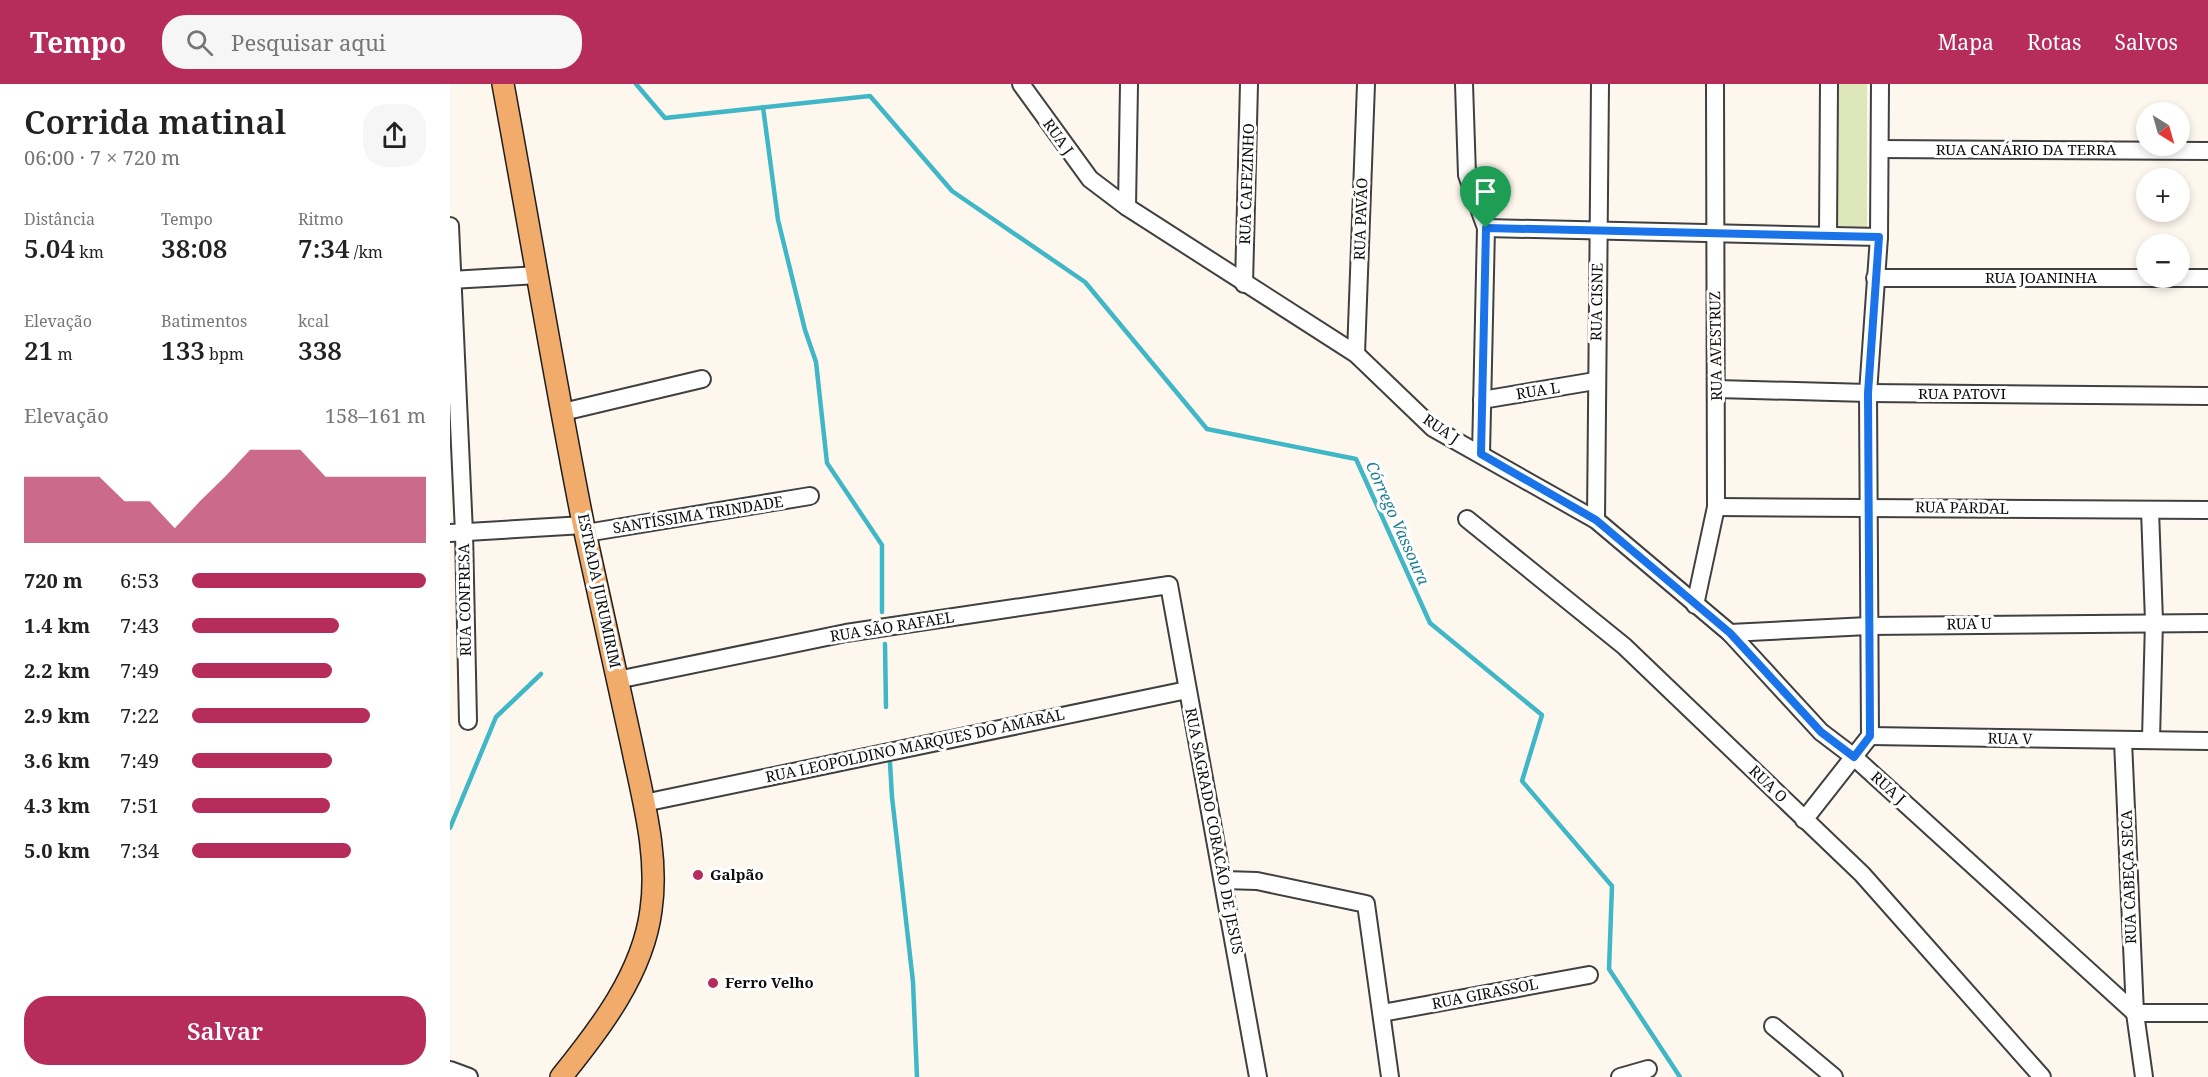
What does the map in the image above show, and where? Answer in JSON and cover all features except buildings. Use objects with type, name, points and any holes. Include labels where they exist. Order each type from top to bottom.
[{"type":"main road","name":"ESTRADA JURUMIRIM","points":[[502,84],[585,529],[644,802],[654,866],[651,911],[643,944],[607,1016],[561,1077]]},
{"type":"main road","points":[[581,1077],[580,1062],[585,1048]]},
{"type":"street","name":"RUA J","points":[[1021,84],[1090,179],[1127,207],[1244,284],[1356,354],[1433,428],[1596,520],[1730,633],[1821,732],[1854,757],[2135,1013]]},
{"type":"street","points":[[1127,207],[1129,84]]},
{"type":"street","name":"RUA CAFEZINHO","points":[[1244,284],[1250,84]]},
{"type":"street","name":"RUA PAVÃO","points":[[1356,354],[1366,84]]},
{"type":"street","points":[[1464,84],[1467,175],[1486,228],[1481,454]]},
{"type":"street","name":"RUA CISNE","points":[[1596,520],[1595,381],[1600,84]]},
{"type":"street","name":"RUA AVESTRUZ","points":[[1695,605],[1716,507],[1714,84]]},
{"type":"street","points":[[1828,84],[1828,235]]},
{"type":"street","points":[[1804,819],[1870,736],[1868,393],[1879,237],[1880,84]]},
{"type":"street","name":"RUA CANÁRIO DA TERRA","points":[[1880,149],[2208,151]]},
{"type":"street","name":"RUA CONFRESA","points":[[450,226],[457,533],[468,722]]},
{"type":"street","points":[[1486,228],[1879,237]]},
{"type":"street","points":[[452,280],[539,276]]},
{"type":"street","name":"RUA JOANINHA","points":[[1875,278],[2208,278]]},
{"type":"street","points":[[563,412],[702,379]]},
{"type":"street","name":"RUA L","points":[[1482,400],[1595,381]]},
{"type":"street","name":"RUA PATOVI","points":[[1717,389],[1868,393],[2208,396]]},
{"type":"street","name":"SANTÍSSIMA TRINDADE","points":[[457,533],[585,529],[810,496]]},
{"type":"street","name":"RUA PARDAL","points":[[1716,507],[2208,510]]},
{"type":"street","points":[[2150,510],[2154,621],[2151,739]]},
{"type":"street","name":"RUA O","points":[[1467,519],[1624,646],[1862,874],[2042,1077]]},
{"type":"street","name":"RUA SÃO RAFAEL","points":[[618,680],[846,633],[1169,585]]},
{"type":"street","name":"RUA SAGRADO CORACÃO DE JESUS","points":[[1169,585],[1258,1077]]},
{"type":"street","name":"RUA U","points":[[1730,633],[1868,626],[2154,621],[2208,623]]},
{"type":"street","name":"RUA LEOPOLDINO MARQUES DO AMARAL","points":[[644,802],[1187,690]]},
{"type":"street","name":"RUA V","points":[[1870,736],[2208,741]]},
{"type":"street","name":"RUA CABEÇA SECA","points":[[2123,741],[2135,1013],[2144,1077]]},
{"type":"street","points":[[1224,880],[1257,881],[1366,904],[1390,1077]]},
{"type":"street","name":"RUA GIRASSOL","points":[[1382,1013],[1588,975]]},
{"type":"street","points":[[2135,1013],[2208,1013]]},
{"type":"street","points":[[1773,1026],[1834,1077]]},
{"type":"street","points":[[1620,1077],[1648,1069]]},
{"type":"street","points":[[450,1070],[469,1077]]},
{"type":"green space","points":[[1836,84],[1867,84],[1867,227],[1835,226]]},
{"type":"waterway","name":"Córrego Vassoura","points":[[636,84],[665,118],[870,96],[952,191],[1085,282],[1207,429],[1356,459],[1430,623],[1542,715],[1522,781],[1612,886],[1609,969],[1680,1077]]},
{"type":"waterway","points":[[763,107],[778,220],[805,330],[816,362],[827,463],[882,545],[882,612]]},
{"type":"waterway","points":[[885,644],[886,707]]},
{"type":"waterway","points":[[450,828],[496,717],[541,674]]},
{"type":"waterway","points":[[890,763],[913,982],[917,1077]]},
{"type":"place","name":"Galpão","points":[[698,875]]},
{"type":"place","name":"Ferro Velho","points":[[713,983]]},
{"type":"route","points":[[1486,228],[1879,237],[1868,393],[1870,736],[1854,757],[1821,732],[1730,633],[1596,520],[1481,454],[1486,228]]}]
